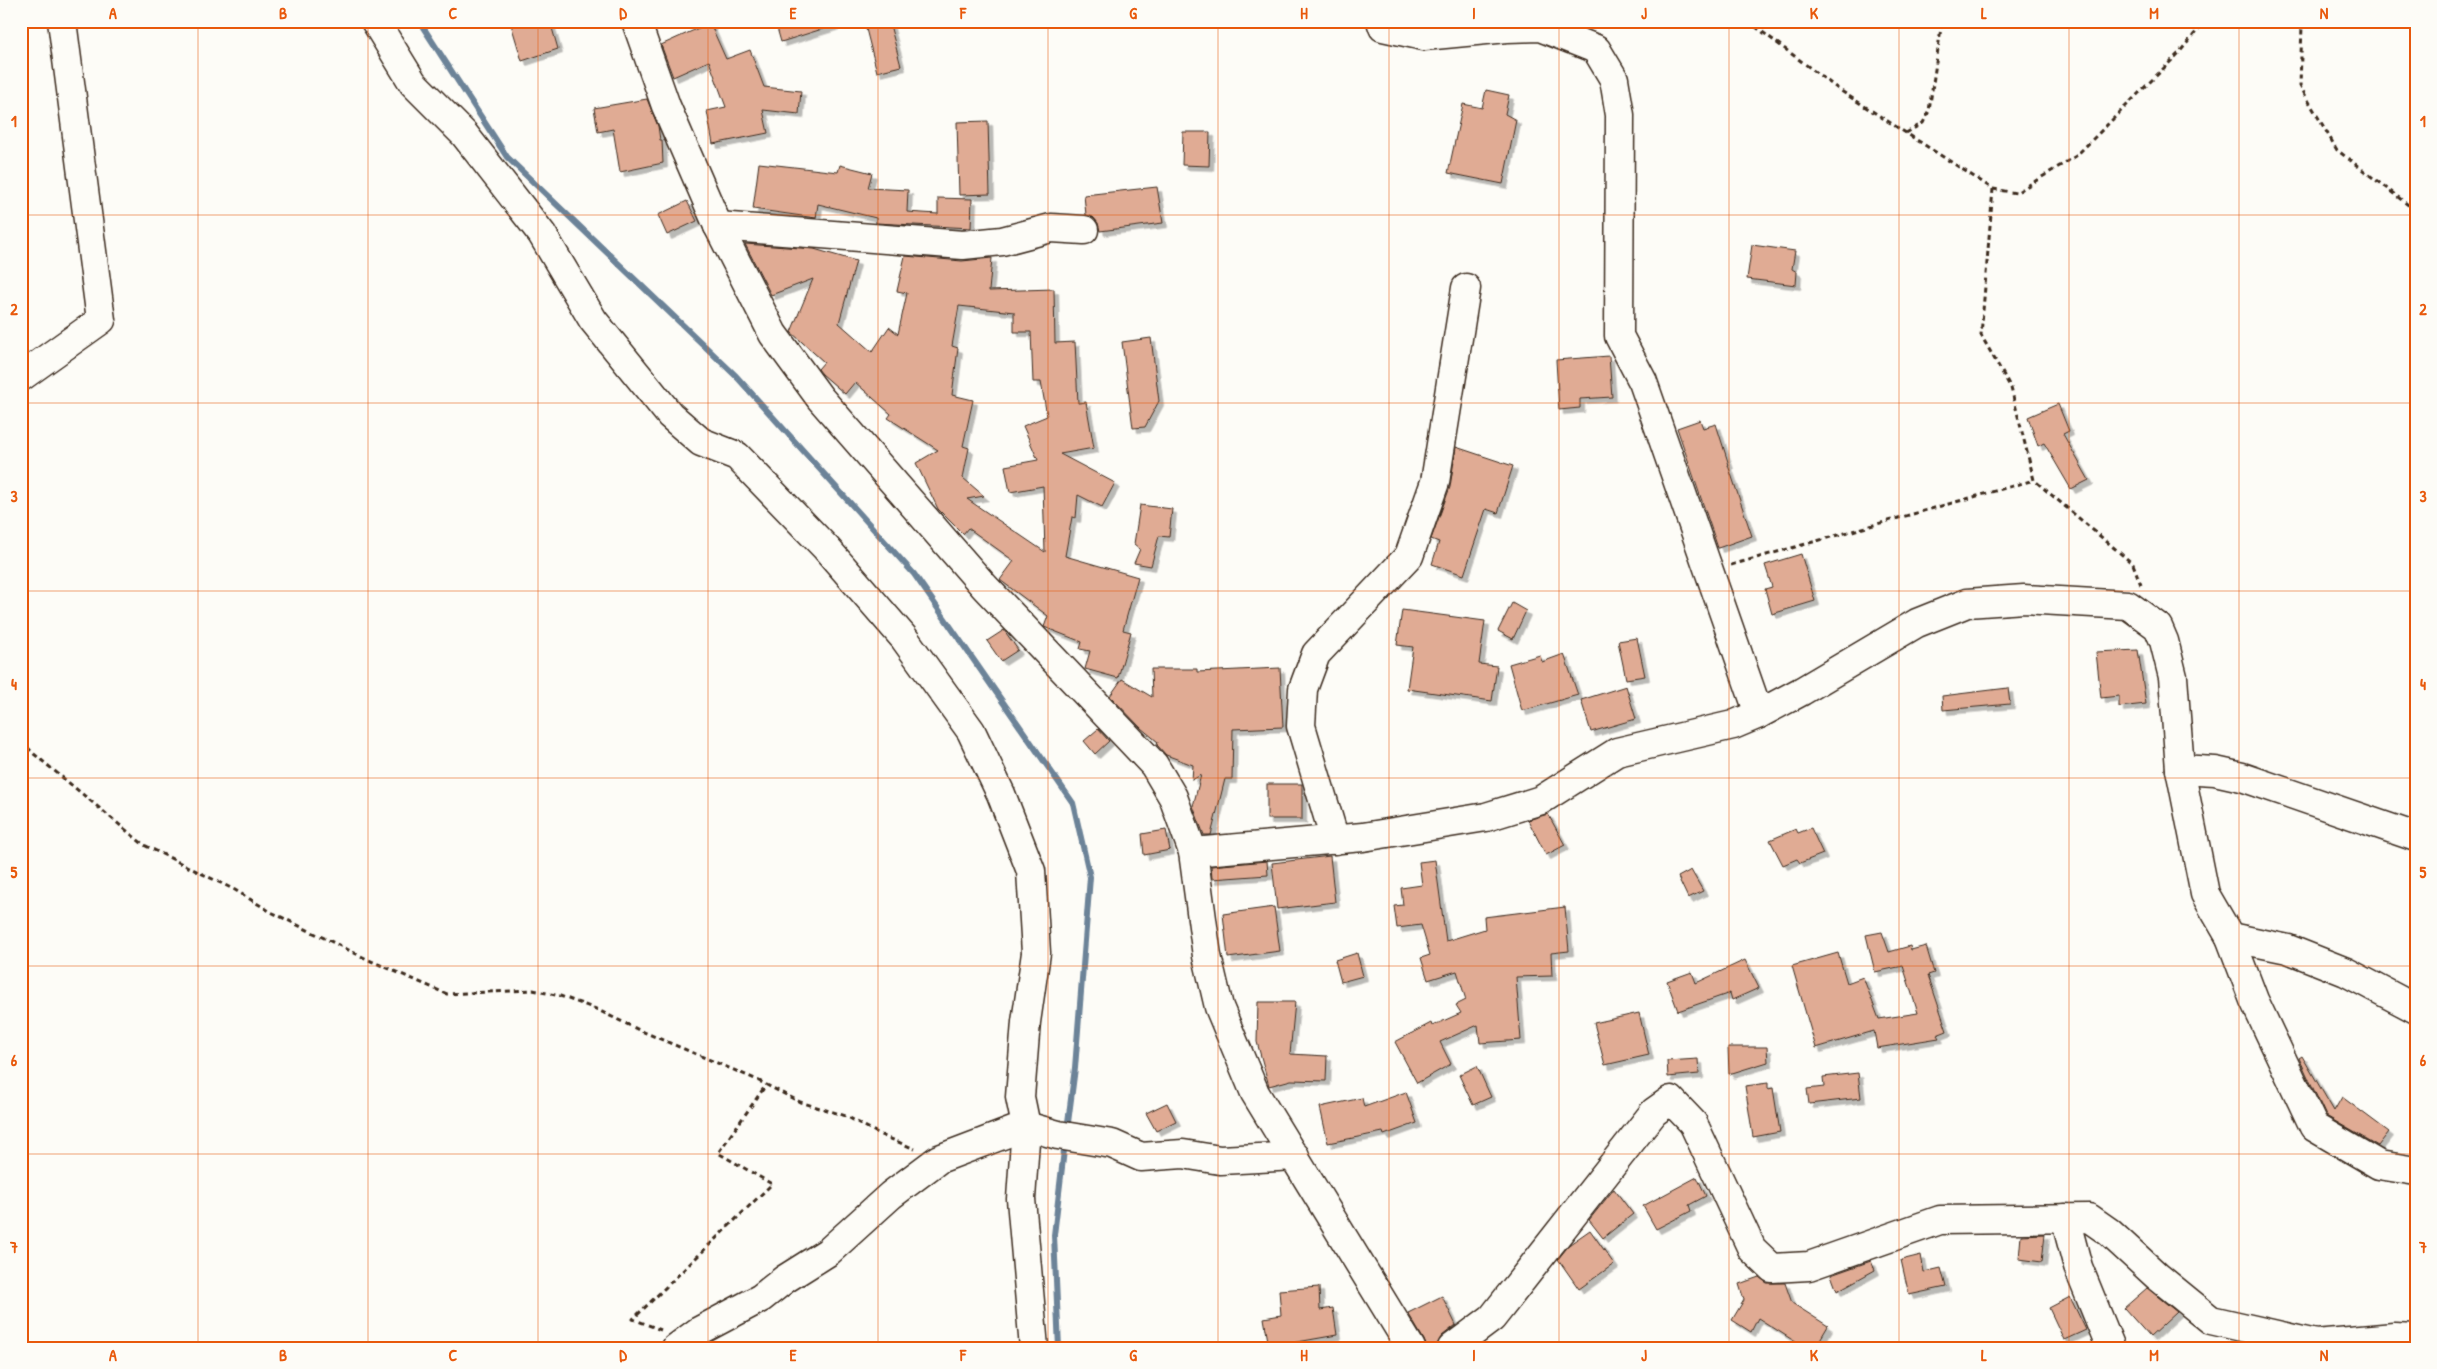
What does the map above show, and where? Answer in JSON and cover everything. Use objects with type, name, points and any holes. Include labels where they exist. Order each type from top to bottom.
[{"type":"street","points":[[21,377],[101,320],[62,21]]},
{"type":"street","points":[[375,21],[413,83],[464,134],[542,234],[594,320],[670,415],[701,442],[736,456],[826,548],[904,638],[971,731],[1001,794],[1031,871],[1036,953],[1026,1022],[1020,1097],[1026,1126],[1021,1199],[1034,1348]]},
{"type":"street","points":[[636,21],[666,106],[718,226],[773,334],[820,398],[984,586],[1154,765],[1173,797],[1193,852],[1206,956],[1219,1007],[1255,1093],[1411,1348]]},
{"type":"street","points":[[1380,21],[1383,27],[1424,36],[1507,28],[1540,27],[1596,49],[1614,79],[1620,115],[1619,336],[1643,382],[1759,714]]},
{"type":"street","points":[[718,226],[963,245],[1002,242],[1050,228],[1084,230]]},
{"type":"street","points":[[1335,840],[1301,726],[1304,689],[1316,654],[1409,556],[1435,482],[1466,288]]},
{"type":"street","points":[[1193,852],[1363,837],[1486,817],[1541,800],[1617,752],[1733,725],[1759,714],[1802,692],[1917,623],[1967,604],[2024,599],[2128,606],[2158,627],[2164,641],[2173,677],[2180,769],[2205,894],[2230,938],[2254,1000],[2314,1127],[2379,1165],[2416,1171]]},
{"type":"street","points":[[2180,769],[2215,771],[2242,778],[2416,837]]},
{"type":"street","points":[[2230,938],[2288,948],[2346,972],[2416,1008]]},
{"type":"street","points":[[1452,1348],[1492,1318],[1654,1112],[1671,1100],[1693,1123],[1752,1249],[1772,1268],[1810,1266],[1940,1220],[2090,1218],[2109,1232],[2157,1276],[2211,1320],[2316,1344],[2394,1337],[2416,1338]]},
{"type":"street","points":[[681,1344],[761,1298],[785,1279],[828,1252],[891,1195],[939,1159],[1026,1126],[1069,1137],[1112,1144],[1141,1156],[1183,1154],[1220,1160],[1295,1156]]},
{"type":"street","points":[[2065,1218],[2078,1267],[2111,1348]]},
{"type":"path","points":[[1748,21],[1838,90],[1994,189],[2016,193],[2076,156],[2178,54],[2205,21]]},
{"type":"path","points":[[1906,133],[1923,123],[1929,111],[1942,21]]},
{"type":"path","points":[[2300,21],[2302,25],[2300,86],[2337,150],[2416,211]]},
{"type":"path","points":[[1994,189],[1982,335],[2011,388],[2034,480],[2133,564],[2144,591]]},
{"type":"path","points":[[1710,571],[2034,480]]},
{"type":"path","points":[[21,741],[34,754],[144,845],[235,890],[271,912],[369,960],[447,994],[533,990],[560,996],[596,1009],[800,1102],[846,1116],[881,1135],[939,1159]]},
{"type":"path","points":[[681,1344],[633,1319],[772,1184],[718,1153],[766,1085]]},
{"type":"building","points":[[510,21],[550,21],[558,49],[522,61]]},
{"type":"building","points":[[775,21],[834,21],[835,25],[781,42]]},
{"type":"building","points":[[864,21],[889,21],[901,66],[877,72]]},
{"type":"building","points":[[710,23],[726,59],[750,50],[764,87],[801,91],[799,114],[763,110],[768,133],[713,144],[707,111],[726,107],[709,61],[673,77],[661,45]]},
{"type":"building","points":[[1486,90],[1509,95],[1505,114],[1516,120],[1503,184],[1448,173],[1463,104],[1482,108]]},
{"type":"building","points":[[647,99],[658,126],[660,140],[662,140],[663,163],[620,172],[613,129],[598,132],[594,108]]},
{"type":"building","points":[[988,121],[990,194],[959,195],[957,122]]},
{"type":"building","points":[[1183,132],[1210,132],[1209,166],[1182,165]]},
{"type":"building","points":[[759,163],[838,172],[840,165],[872,173],[868,188],[908,190],[907,212],[938,214],[938,198],[972,199],[971,228],[876,223],[876,218],[818,204],[816,218],[753,209]]},
{"type":"building","points":[[1157,187],[1163,223],[1100,231],[1098,223],[1093,217],[1086,215],[1084,195]]},
{"type":"building","points":[[687,201],[697,221],[667,235],[658,215]]},
{"type":"building","points":[[745,244],[814,249],[856,261],[839,323],[872,352],[889,327],[898,334],[907,293],[897,291],[905,256],[962,261],[992,258],[989,291],[1054,289],[1055,343],[1075,342],[1078,403],[1086,402],[1094,448],[1060,454],[1115,483],[1102,507],[1078,495],[1076,518],[1072,517],[1065,556],[1138,577],[1123,630],[1131,632],[1118,678],[1085,669],[1090,651],[1080,649],[1082,642],[1044,627],[1048,616],[1000,580],[1014,561],[968,528],[963,534],[938,509],[916,463],[938,450],[888,418],[891,414],[855,382],[845,394],[818,369],[824,362],[791,332],[813,279],[771,295]],"holes":[[[959,306],[1014,312],[1014,332],[1031,332],[1033,382],[1041,382],[1047,416],[1023,426],[1038,460],[1005,466],[1010,492],[1043,486],[1045,552],[967,499],[984,496],[963,478],[969,448],[963,446],[973,400],[952,395],[958,348],[952,346]]]},
{"type":"building","points":[[1752,245],[1795,251],[1792,269],[1797,272],[1796,285],[1747,279]]},
{"type":"building","points":[[1151,338],[1159,401],[1145,427],[1133,428],[1122,342]]},
{"type":"building","points":[[1609,356],[1612,397],[1580,399],[1580,408],[1559,410],[1556,360]]},
{"type":"building","points":[[2058,404],[2069,431],[2063,434],[2089,480],[2071,489],[2044,443],[2038,446],[2028,417]]},
{"type":"building","points":[[1700,420],[1703,428],[1716,424],[1752,536],[1718,548],[1677,428]]},
{"type":"building","points":[[1456,447],[1513,466],[1498,513],[1486,509],[1464,575],[1432,564],[1439,542],[1431,539],[1450,487]]},
{"type":"building","points":[[1140,505],[1172,509],[1169,537],[1159,536],[1151,566],[1134,563],[1140,549],[1134,544]]},
{"type":"building","points":[[1801,554],[1815,601],[1772,614],[1765,589],[1772,587],[1765,565]]},
{"type":"building","points":[[1512,603],[1526,611],[1513,639],[1498,631]]},
{"type":"building","points":[[1402,610],[1485,621],[1479,664],[1497,666],[1492,701],[1407,689],[1413,647],[1397,645]]},
{"type":"building","points":[[1004,630],[1018,650],[1001,661],[987,641]]},
{"type":"building","points":[[1637,638],[1645,676],[1626,679],[1618,641]]},
{"type":"building","points":[[2138,650],[2146,704],[2119,707],[2119,696],[2101,698],[2096,652]]},
{"type":"building","points":[[1564,654],[1578,695],[1522,711],[1509,664],[1540,655],[1542,662]]},
{"type":"building","points":[[1280,668],[1283,727],[1233,729],[1232,779],[1225,779],[1211,835],[1204,835],[1193,806],[1201,775],[1192,780],[1193,765],[1166,755],[1157,745],[1158,742],[1141,728],[1110,696],[1122,679],[1152,697],[1151,669],[1197,669],[1197,672]]},
{"type":"building","points":[[1626,686],[1636,719],[1591,732],[1581,700]]},
{"type":"building","points":[[2008,688],[2010,704],[1943,710],[1942,696]]},
{"type":"building","points":[[1098,729],[1109,741],[1095,754],[1084,741]]},
{"type":"building","points":[[1267,784],[1302,784],[1302,819],[1267,819]]},
{"type":"building","points":[[1548,814],[1565,845],[1546,855],[1528,820]]},
{"type":"building","points":[[1811,828],[1823,854],[1800,863],[1797,859],[1783,865],[1770,840],[1796,829],[1798,833]]},
{"type":"building","points":[[1166,830],[1170,850],[1144,855],[1142,834]]},
{"type":"building","points":[[1330,856],[1335,902],[1277,909],[1272,863]]},
{"type":"building","points":[[1435,860],[1446,941],[1485,929],[1484,917],[1565,907],[1569,951],[1551,953],[1552,976],[1516,977],[1521,1040],[1480,1043],[1478,1025],[1440,1042],[1451,1064],[1417,1083],[1395,1042],[1431,1023],[1432,1026],[1461,1013],[1456,1005],[1466,1000],[1457,971],[1428,980],[1421,958],[1430,955],[1421,925],[1397,928],[1394,906],[1403,905],[1401,888],[1422,885],[1419,862]]},
{"type":"building","points":[[1267,861],[1268,875],[1212,879],[1211,866]]},
{"type":"building","points":[[1691,870],[1703,891],[1688,898],[1678,877]]},
{"type":"building","points":[[1274,907],[1280,951],[1228,958],[1223,914]]},
{"type":"building","points":[[1882,932],[1889,952],[1910,946],[1911,950],[1926,946],[1934,973],[1928,975],[1947,1031],[1937,1035],[1939,1038],[1877,1048],[1874,1031],[1816,1048],[1792,966],[1838,953],[1847,983],[1863,977],[1879,1019],[1918,1013],[1903,966],[1875,972],[1866,935]]},
{"type":"building","points":[[1357,953],[1363,976],[1341,982],[1335,960]]},
{"type":"building","points":[[1745,960],[1759,988],[1732,1000],[1730,993],[1678,1011],[1667,981],[1692,972],[1696,983]]},
{"type":"building","points":[[1258,1002],[1295,1002],[1290,1054],[1327,1056],[1326,1081],[1291,1080],[1269,1086],[1257,1042]]},
{"type":"building","points":[[1639,1013],[1649,1055],[1605,1065],[1594,1023]]},
{"type":"building","points":[[1728,1047],[1767,1047],[1768,1062],[1729,1074]]},
{"type":"building","points":[[2302,1056],[2334,1111],[2342,1097],[2389,1132],[2378,1146],[2326,1116],[2299,1058]]},
{"type":"building","points":[[1698,1059],[1699,1074],[1668,1077],[1667,1061]]},
{"type":"building","points":[[1477,1066],[1491,1097],[1473,1105],[1459,1075]]},
{"type":"building","points":[[1858,1073],[1861,1098],[1809,1104],[1807,1089],[1824,1087],[1823,1077]]},
{"type":"building","points":[[1768,1083],[1768,1089],[1773,1088],[1780,1132],[1753,1137],[1745,1086]]},
{"type":"building","points":[[1406,1092],[1417,1123],[1384,1135],[1383,1132],[1328,1143],[1320,1107],[1362,1098],[1364,1107]]},
{"type":"building","points":[[1167,1103],[1176,1121],[1156,1131],[1146,1113]]},
{"type":"building","points":[[1697,1177],[1706,1196],[1689,1205],[1691,1211],[1656,1229],[1643,1206]]},
{"type":"building","points":[[1614,1189],[1633,1214],[1603,1238],[1589,1220]]},
{"type":"building","points":[[1590,1230],[1614,1264],[1579,1289],[1558,1259],[1570,1244]]},
{"type":"building","points":[[2045,1234],[2042,1262],[2019,1259],[2021,1235]]},
{"type":"building","points":[[1921,1255],[1924,1272],[1941,1268],[1946,1287],[1909,1295],[1901,1260]]},
{"type":"building","points":[[1871,1261],[1875,1270],[1837,1291],[1831,1275]]},
{"type":"building","points":[[1759,1277],[1767,1283],[1785,1283],[1792,1303],[1828,1326],[1815,1348],[1805,1348],[1758,1318],[1751,1332],[1732,1320],[1744,1300],[1739,1284]]},
{"type":"building","points":[[1319,1287],[1320,1310],[1333,1308],[1337,1335],[1269,1347],[1264,1318],[1281,1315],[1279,1290]]},
{"type":"building","points":[[2147,1288],[2177,1312],[2150,1337],[2124,1308]]},
{"type":"building","points":[[1442,1296],[1456,1325],[1442,1336],[1437,1345],[1427,1348],[1408,1313]]},
{"type":"building","points":[[2070,1297],[2086,1330],[2064,1340],[2049,1308]]},
{"type":"waterway","points":[[419,21],[507,157],[736,376],[914,574],[1073,803],[1090,877],[1075,1068],[1067,1130]]},
{"type":"waterway","points":[[1059,1348],[1054,1235],[1065,1142]]}]
